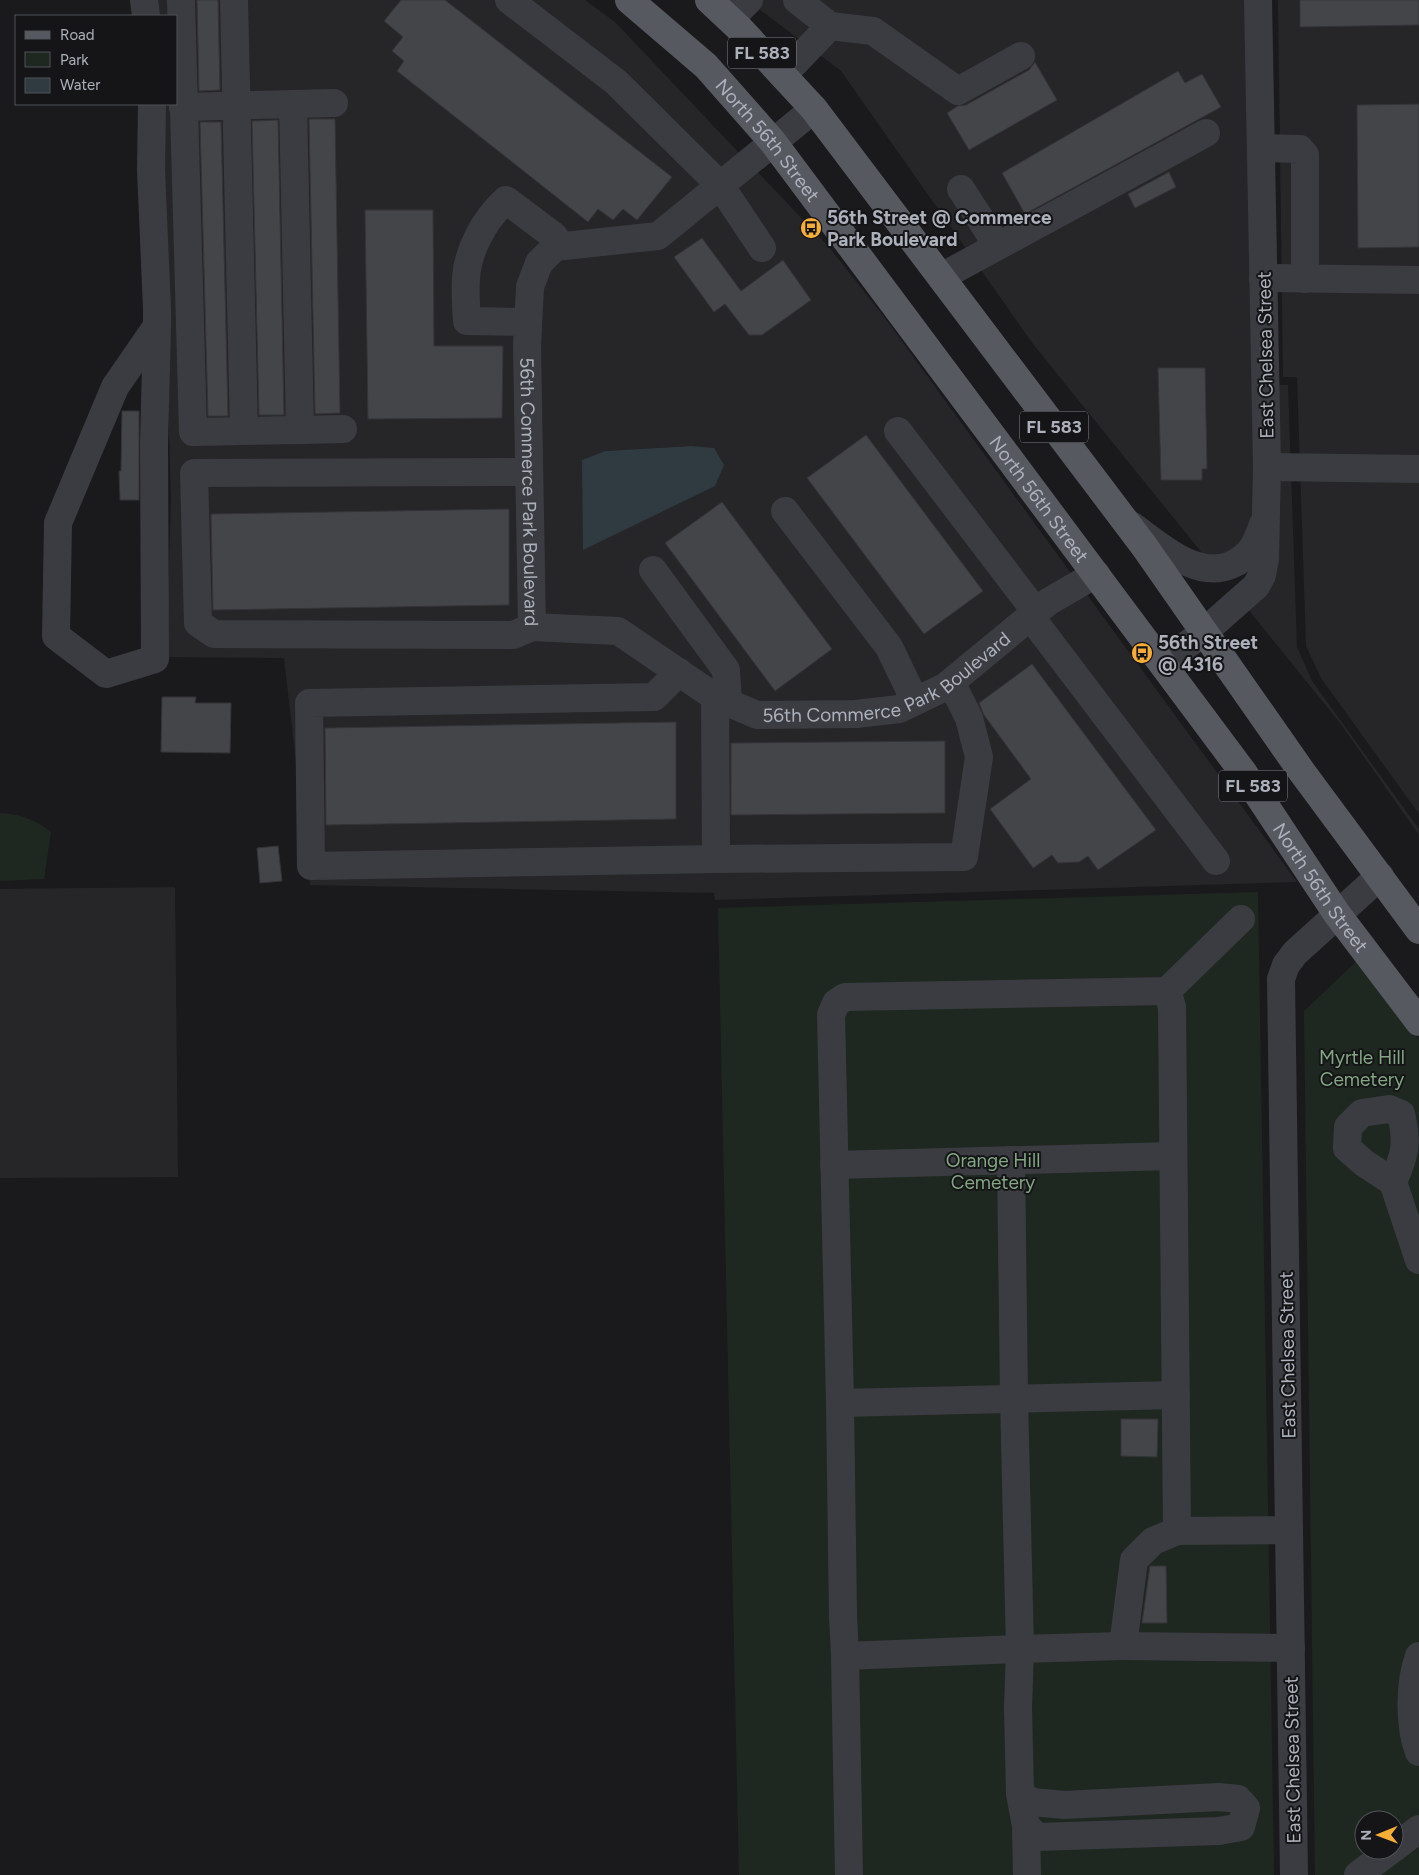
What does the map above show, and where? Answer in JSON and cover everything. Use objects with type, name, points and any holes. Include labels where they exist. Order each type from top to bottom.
[{"type":"main road","name":"North 56th Street","points":[[629,0],[706,66],[774,142],[1243,772],[1337,914],[1419,1022]]},
{"type":"main road","name":"FL 583","points":[[709,0],[730,19],[814,109],[1126,522],[1302,772],[1419,930]]},
{"type":"street","points":[[144,0],[146,15]]},
{"type":"street","points":[[180,0],[193,432],[343,430]]},
{"type":"street","points":[[234,0],[244,431]]},
{"type":"street","points":[[509,0],[616,82],[720,185],[762,248]]},
{"type":"street","points":[[730,19],[749,0]]},
{"type":"street","points":[[797,0],[830,26],[873,31],[958,91],[1021,56]]},
{"type":"street","name":"East Chelsea Street","points":[[1162,663],[1204,632],[1256,586],[1262,575],[1265,559],[1266,467],[1258,0]]},
{"type":"street","points":[[783,75],[830,26]]},
{"type":"street","points":[[184,107],[334,103]]},
{"type":"street","points":[[293,104],[300,430]]},
{"type":"street","points":[[152,105],[151,170],[157,326],[154,444],[156,659],[106,674],[56,636],[58,523],[115,387],[157,326]]},
{"type":"street","points":[[528,322],[467,321],[466,277],[472,248],[491,214],[506,200],[554,236],[561,246],[658,236],[814,109]]},
{"type":"street","points":[[941,277],[1206,133]]},
{"type":"street","points":[[1261,148],[1300,149],[1305,155],[1305,279]]},
{"type":"street","points":[[961,189],[997,245]]},
{"type":"street","name":"56th Commerce Park Boulevard","points":[[561,246],[555,247],[539,263],[530,287],[527,347],[532,627],[618,631],[722,700],[757,715],[856,714],[899,708],[945,687],[1048,602],[1096,574]]},
{"type":"street","points":[[1263,278],[1419,280]]},
{"type":"street","points":[[898,430],[1216,861]]},
{"type":"street","points":[[1266,467],[1419,469]]},
{"type":"street","points":[[530,472],[194,473],[198,623],[214,634],[513,635],[532,627]]},
{"type":"street","points":[[785,511],[889,647],[915,701]]},
{"type":"street","points":[[1126,522],[1172,554],[1199,567],[1212,569],[1238,562],[1250,553],[1260,535],[1266,511]]},
{"type":"street","points":[[653,570],[726,670],[722,700],[716,859]]},
{"type":"street","points":[[679,672],[654,697],[309,703],[311,866],[964,857],[979,757],[969,718],[951,682]]},
{"type":"street","name":"East Chelsea Street","points":[[1294,1875],[1281,979],[1286,965],[1295,953],[1380,876]]},
{"type":"street","points":[[849,1875],[831,1015],[836,1003],[846,997],[1167,991],[1241,920]]},
{"type":"street","points":[[1167,991],[1172,1007],[1177,1531]]},
{"type":"street","points":[[834,1165],[1172,1156]]},
{"type":"street","points":[[1011,1160],[1020,1649],[1018,1708],[1020,1794],[1026,1826],[1027,1875]]},
{"type":"street","points":[[1392,1182],[1419,1260]]},
{"type":"street","points":[[840,1403],[1176,1395]]},
{"type":"street","points":[[1123,1646],[1134,1560],[1153,1541],[1177,1531],[1289,1530]]},
{"type":"street","points":[[845,1656],[1123,1646],[1291,1648]]},
{"type":"street","points":[[1419,1656],[1416,1665],[1412,1700],[1415,1740],[1419,1752]]},
{"type":"street","points":[[1020,1794],[1032,1802],[1065,1804],[1219,1797],[1238,1799],[1246,1808],[1241,1827],[1219,1832],[1037,1837],[1026,1826]]},
{"type":"street","points":[[1404,1840],[1419,1829]]},
{"type":"street","points":[[1358,1875],[1378,1860]]},
{"type":"shaded area","points":[[156,0],[585,0],[615,22],[741,155],[653,227],[531,256],[521,627],[615,640],[709,704],[856,723],[1085,592],[1297,882],[715,900],[714,893],[310,885],[284,658],[166,657],[171,499],[159,105],[178,105],[178,15],[157,15]]},
{"type":"shaded area","points":[[747,0],[1247,0],[1256,509],[1249,532],[1232,554],[1206,558],[1033,344],[841,71]]},
{"type":"shaded area","points":[[1278,0],[1419,0],[1419,814],[1321,678],[1306,646],[1297,377],[1283,377]]},
{"type":"shaded area","points":[[755,169],[829,247],[885,318],[1073,576],[939,679],[896,699],[759,706],[721,689],[625,624],[542,618],[538,347],[541,288],[548,267],[560,256],[659,245]],"holes":[[[691,446],[582,460],[605,451]]]},
{"type":"shaded area","points":[[1276,382],[1280,385],[1288,385],[1297,647],[1312,681],[1419,829],[1419,835],[1340,723],[1247,608]]},
{"type":"shaded area","points":[[175,887],[178,1177],[0,1178],[0,889]]},
{"type":"green space","points":[[0,813],[27,818],[51,832],[44,879],[0,881]]},
{"type":"green space","name":"Orange Hill Cemetery","points":[[1258,892],[1274,1875],[739,1875],[718,908]]},
{"type":"green space","name":"Myrtle Hill Cemetery","points":[[1359,959],[1419,1040],[1419,1875],[1315,1875],[1304,1011]]},
{"type":"water","points":[[691,446],[714,448],[724,465],[715,486],[583,550],[582,460],[605,451]]},
{"type":"building","points":[[197,0],[218,0],[220,90],[199,91]]},
{"type":"building","points":[[401,0],[445,0],[672,177],[637,220],[623,209],[613,220],[598,209],[588,222],[397,71],[404,61],[392,51],[403,37],[384,21]]},
{"type":"building","points":[[1300,0],[1419,0],[1419,25],[1300,27]]},
{"type":"building","points":[[1035,62],[1057,100],[969,150],[947,113],[958,106],[966,105],[1029,70]]},
{"type":"building","points":[[1178,71],[1185,83],[1202,74],[1221,107],[1025,214],[1002,173]]},
{"type":"building","points":[[1419,104],[1419,247],[1358,248],[1357,105]]},
{"type":"building","points":[[309,119],[335,119],[340,413],[315,414]]},
{"type":"building","points":[[278,120],[284,415],[259,415],[252,121]]},
{"type":"building","points":[[200,122],[221,122],[228,416],[208,416]]},
{"type":"building","points":[[1169,172],[1176,187],[1135,208],[1128,194]]},
{"type":"building","points":[[365,210],[433,210],[434,346],[503,346],[502,418],[368,419]]},
{"type":"building","points":[[702,238],[741,291],[783,260],[811,300],[762,335],[749,335],[725,304],[714,312],[674,257]]},
{"type":"building","points":[[1158,368],[1205,368],[1207,469],[1202,469],[1202,480],[1161,480]]},
{"type":"building","points":[[122,411],[139,411],[139,500],[120,500],[119,471],[121,471]]},
{"type":"building","points":[[866,435],[983,591],[924,634],[807,478]]},
{"type":"building","points":[[722,502],[832,649],[775,691],[665,543]]},
{"type":"building","points":[[509,509],[509,605],[213,610],[211,514]]},
{"type":"building","points":[[1032,664],[1156,830],[1098,870],[1088,856],[1079,862],[1058,863],[1052,855],[1033,868],[990,809],[1031,779],[984,715],[979,703]]},
{"type":"building","points":[[162,697],[196,697],[195,703],[231,703],[230,753],[161,752]]},
{"type":"building","points":[[676,722],[676,819],[326,825],[325,728]]},
{"type":"building","points":[[945,741],[945,813],[731,815],[731,743]]},
{"type":"building","points":[[278,846],[282,881],[260,883],[257,848]]},
{"type":"building","points":[[1121,1419],[1158,1419],[1157,1457],[1121,1456]]},
{"type":"building","points":[[1150,1566],[1166,1566],[1167,1623],[1142,1623]]},
{"type":"place","name":"56th Street @ Commerce Park Boulevard","points":[[811,228]]},
{"type":"place","name":"56th Street @ 4316","points":[[1142,653]]}]
